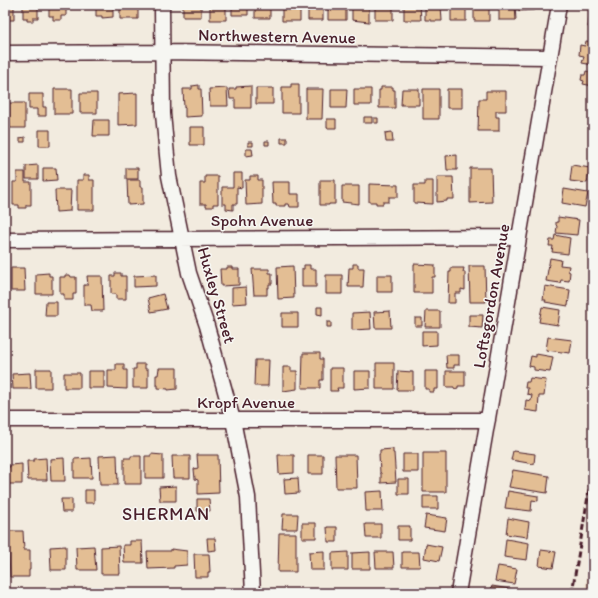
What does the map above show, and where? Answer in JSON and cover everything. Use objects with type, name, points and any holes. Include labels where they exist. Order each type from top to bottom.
[{"type":"street","name":"Huxley Street","points":[[162,5],[163,114],[169,176],[189,273],[209,333],[233,420],[248,497],[253,593]]},
{"type":"street","name":"Loftsgordon Avenue","points":[[458,593],[559,5]]},
{"type":"street","name":"Northwestern Avenue","points":[[5,53],[162,52],[549,57]]},
{"type":"street","name":"Spohn Avenue","points":[[5,240],[519,237]]},
{"type":"street","name":"Kropf Avenue","points":[[5,420],[488,420]]},
{"type":"shaded area","points":[[593,545],[593,593],[584,593],[587,578]]},
{"type":"building","points":[[5,5],[14,5],[14,20],[5,20]]},
{"type":"building","points":[[23,5],[38,5],[38,18],[33,18],[33,21],[27,21],[27,18],[23,18]]},
{"type":"building","points":[[49,5],[66,5],[66,16],[61,16],[61,20],[53,20],[53,16],[49,16]]},
{"type":"building","points":[[96,5],[113,5],[113,17],[102,18],[102,16],[96,16]]},
{"type":"building","points":[[120,5],[138,5],[138,19],[120,19]]},
{"type":"building","points":[[183,5],[201,5],[201,17],[183,17]]},
{"type":"building","points":[[210,5],[226,5],[226,20],[210,20]]},
{"type":"building","points":[[232,5],[248,5],[248,15],[232,15]]},
{"type":"building","points":[[255,5],[270,5],[270,18],[255,18]]},
{"type":"building","points":[[282,5],[300,5],[300,21],[282,21]]},
{"type":"building","points":[[308,5],[323,5],[323,20],[308,20]]},
{"type":"building","points":[[328,5],[346,5],[346,20],[328,20]]},
{"type":"building","points":[[352,5],[369,5],[369,22],[352,20]]},
{"type":"building","points":[[375,5],[393,5],[393,20],[375,20]]},
{"type":"building","points":[[404,5],[420,5],[421,20],[404,20]]},
{"type":"building","points":[[425,5],[441,5],[442,21],[425,20]]},
{"type":"building","points":[[451,5],[466,5],[466,21],[451,21]]},
{"type":"building","points":[[474,5],[489,5],[489,21],[474,21]]},
{"type":"building","points":[[499,5],[515,5],[516,20],[499,20]]},
{"type":"building","points":[[519,5],[535,5],[535,10],[519,11]]},
{"type":"building","points":[[591,8],[593,9],[593,36],[590,35],[591,27],[588,27]]},
{"type":"building","points":[[586,41],[593,42],[593,65],[582,63],[584,56],[579,55],[580,45],[585,46]]},
{"type":"building","points":[[586,71],[593,73],[593,86],[583,84],[584,81],[581,80],[582,75],[585,75]]},
{"type":"building","points":[[291,84],[299,84],[299,113],[282,113],[282,87],[291,87]]},
{"type":"building","points":[[199,85],[199,89],[201,89],[202,116],[185,117],[183,89],[192,89],[192,86]]},
{"type":"building","points":[[251,86],[251,108],[235,108],[235,99],[230,99],[229,89]]},
{"type":"building","points":[[381,87],[393,87],[393,90],[395,90],[395,108],[379,108],[379,90],[381,90]]},
{"type":"building","points":[[227,88],[228,106],[210,106],[209,89]]},
{"type":"building","points":[[256,88],[273,88],[273,104],[256,104]]},
{"type":"building","points":[[54,89],[72,89],[72,114],[54,114]]},
{"type":"building","points":[[306,89],[323,89],[322,119],[306,119]]},
{"type":"building","points":[[331,89],[347,89],[346,108],[331,108]]},
{"type":"building","points":[[354,89],[371,89],[371,105],[354,105]]},
{"type":"building","points":[[402,89],[419,89],[419,105],[401,105]]},
{"type":"building","points":[[423,89],[439,89],[439,119],[423,119]]},
{"type":"building","points":[[447,89],[462,89],[462,108],[447,108]]},
{"type":"building","points":[[486,91],[506,91],[506,111],[496,111],[496,117],[499,117],[499,131],[478,131],[479,99],[486,99]]},
{"type":"building","points":[[80,93],[97,93],[97,113],[80,113]]},
{"type":"building","points":[[137,93],[137,124],[118,125],[118,94]]},
{"type":"building","points":[[29,94],[43,94],[43,107],[46,107],[46,116],[37,116],[37,109],[29,109]]},
{"type":"building","points":[[9,103],[25,103],[25,128],[10,128]]},
{"type":"building","points":[[364,117],[372,117],[372,123],[364,123]]},
{"type":"building","points":[[374,118],[378,118],[378,123],[374,123]]},
{"type":"building","points":[[327,119],[336,119],[336,128],[327,128]]},
{"type":"building","points":[[94,120],[109,120],[109,136],[93,136]]},
{"type":"building","points":[[190,127],[204,127],[204,145],[190,145]]},
{"type":"building","points":[[39,130],[50,130],[50,146],[39,146]]},
{"type":"building","points":[[392,132],[393,142],[386,142],[385,133]]},
{"type":"building","points":[[25,137],[25,142],[20,142],[20,138]]},
{"type":"building","points":[[281,138],[287,138],[287,143],[281,143]]},
{"type":"building","points":[[265,141],[269,141],[269,145],[265,145]]},
{"type":"building","points":[[248,142],[253,142],[253,146],[248,146]]},
{"type":"building","points":[[246,149],[252,149],[253,155],[246,156]]},
{"type":"building","points":[[457,155],[457,170],[447,170],[446,156]]},
{"type":"building","points":[[38,165],[38,179],[26,179],[26,166]]},
{"type":"building","points":[[572,165],[590,168],[587,183],[570,181]]},
{"type":"building","points":[[43,168],[56,168],[57,180],[43,181]]},
{"type":"building","points":[[126,168],[138,168],[138,179],[126,179]]},
{"type":"building","points":[[470,168],[491,168],[492,202],[470,203]]},
{"type":"building","points":[[17,172],[25,172],[25,182],[31,182],[31,205],[26,205],[26,208],[19,208],[19,205],[13,205],[13,182],[17,182]]},
{"type":"building","points":[[233,173],[242,173],[242,188],[237,187],[237,204],[233,204],[233,210],[226,209],[226,204],[222,204],[222,187],[233,187]]},
{"type":"building","points":[[83,175],[89,175],[89,180],[94,180],[94,210],[77,210],[77,180],[83,180]]},
{"type":"building","points":[[205,176],[218,176],[218,204],[213,204],[213,207],[206,207],[206,204],[200,204],[200,183],[205,183]]},
{"type":"building","points":[[250,176],[258,176],[258,180],[262,180],[262,204],[246,205],[245,180],[250,180]]},
{"type":"building","points":[[437,177],[453,177],[454,199],[447,199],[447,201],[437,202]]},
{"type":"building","points":[[127,180],[140,180],[140,187],[143,187],[143,204],[128,205]]},
{"type":"building","points":[[320,180],[335,180],[335,204],[320,205]]},
{"type":"building","points":[[425,181],[433,181],[433,204],[414,203],[414,185],[425,185]]},
{"type":"building","points":[[272,182],[290,182],[290,194],[299,194],[299,207],[290,207],[289,204],[285,204],[285,206],[276,206],[276,204],[273,204]]},
{"type":"building","points":[[369,184],[398,185],[398,197],[389,197],[389,202],[383,202],[383,204],[369,202]]},
{"type":"building","points":[[342,186],[359,186],[359,204],[342,202]]},
{"type":"building","points":[[564,189],[588,193],[585,207],[562,203]]},
{"type":"building","points":[[55,190],[71,190],[70,211],[56,212]]},
{"type":"building","points":[[558,217],[579,220],[577,235],[556,233],[556,222],[558,222]]},
{"type":"building","points":[[591,217],[593,217],[593,227],[589,227]]},
{"type":"building","points":[[555,235],[570,238],[568,254],[552,252],[553,246],[549,246],[550,240],[554,240]]},
{"type":"building","points":[[550,258],[561,260],[560,265],[569,266],[569,281],[561,280],[560,283],[546,281]]},
{"type":"building","points":[[353,264],[358,264],[358,268],[364,268],[363,287],[348,287],[349,268],[353,268]]},
{"type":"building","points":[[414,264],[435,265],[435,277],[432,277],[432,293],[414,293]]},
{"type":"building","points":[[304,265],[310,265],[310,269],[316,269],[316,287],[302,287],[302,269],[304,269]]},
{"type":"building","points":[[293,266],[294,298],[278,299],[277,267]]},
{"type":"building","points":[[469,266],[485,266],[486,302],[470,302]]},
{"type":"building","points":[[227,267],[239,269],[239,285],[221,286],[220,269],[227,269]]},
{"type":"building","points":[[11,268],[24,268],[25,291],[11,291]]},
{"type":"building","points":[[451,268],[464,268],[463,272],[465,272],[465,290],[461,289],[461,293],[455,293],[455,303],[448,303],[449,272],[451,272]]},
{"type":"building","points":[[252,269],[269,269],[269,273],[272,273],[272,284],[269,284],[269,288],[267,288],[267,295],[254,295]]},
{"type":"building","points":[[49,273],[49,276],[52,276],[52,294],[36,294],[36,274]]},
{"type":"building","points":[[115,273],[121,273],[121,276],[126,276],[126,299],[116,299],[116,294],[111,294],[111,276],[115,276]]},
{"type":"building","points":[[65,275],[76,277],[76,294],[73,294],[73,300],[64,300],[64,294],[60,294],[60,277],[65,277]]},
{"type":"building","points":[[156,275],[156,286],[134,287],[134,276]]},
{"type":"building","points":[[326,275],[342,275],[342,294],[326,294]]},
{"type":"building","points":[[377,275],[392,275],[392,292],[377,292]]},
{"type":"building","points":[[87,276],[102,276],[103,311],[92,311],[91,305],[84,305],[84,285],[88,285]]},
{"type":"building","points":[[545,286],[570,290],[568,306],[545,302],[546,300],[543,300]]},
{"type":"building","points":[[246,287],[247,303],[232,304],[232,288]]},
{"type":"building","points":[[163,294],[167,309],[151,312],[148,298]]},
{"type":"building","points":[[46,302],[57,302],[57,316],[45,316]]},
{"type":"building","points":[[317,307],[322,307],[322,315],[317,314]]},
{"type":"building","points":[[542,307],[560,310],[558,325],[539,322]]},
{"type":"building","points":[[390,311],[391,328],[375,328],[374,312]]},
{"type":"building","points":[[426,311],[440,311],[440,327],[425,327]]},
{"type":"building","points":[[370,312],[371,329],[352,330],[352,313]]},
{"type":"building","points":[[282,313],[298,313],[298,327],[282,327]]},
{"type":"building","points":[[469,315],[483,315],[482,328],[469,327]]},
{"type":"building","points":[[415,318],[422,318],[422,326],[415,326]]},
{"type":"building","points":[[327,322],[331,322],[331,327],[327,327]]},
{"type":"building","points":[[422,331],[437,331],[437,345],[422,346]]},
{"type":"building","points":[[548,337],[572,340],[570,353],[546,350]]},
{"type":"building","points":[[303,353],[320,353],[320,359],[323,359],[323,380],[320,380],[320,388],[302,388]]},
{"type":"building","points":[[536,354],[553,357],[550,372],[534,370],[534,367],[529,366],[531,356],[536,357]]},
{"type":"building","points":[[446,355],[459,355],[459,365],[454,365],[454,368],[447,368]]},
{"type":"building","points":[[255,360],[269,360],[268,386],[254,386]]},
{"type":"building","points":[[376,363],[394,363],[394,389],[376,389]]},
{"type":"building","points":[[116,364],[124,364],[124,370],[127,370],[127,389],[108,388],[108,370],[116,370]]},
{"type":"building","points":[[136,364],[145,364],[145,369],[148,369],[148,388],[133,388],[133,369],[136,369]]},
{"type":"building","points":[[283,367],[291,367],[291,371],[297,371],[297,389],[283,391]]},
{"type":"building","points":[[159,368],[177,368],[177,389],[168,390],[158,388],[158,385],[156,385],[156,375],[158,375]]},
{"type":"building","points":[[330,368],[343,368],[343,388],[337,388],[338,391],[330,391]]},
{"type":"building","points":[[36,369],[51,369],[51,388],[36,388]]},
{"type":"building","points":[[88,371],[104,371],[104,388],[88,388]]},
{"type":"building","points":[[354,371],[370,371],[370,388],[354,389]]},
{"type":"building","points":[[398,371],[413,372],[413,390],[397,390]]},
{"type":"building","points":[[425,371],[438,371],[438,389],[434,389],[434,392],[429,392],[429,389],[425,389]]},
{"type":"building","points":[[446,371],[465,371],[465,386],[458,386],[458,388],[454,389],[454,387],[446,387]]},
{"type":"building","points":[[30,373],[31,389],[13,389],[12,374]]},
{"type":"building","points":[[64,373],[80,373],[80,388],[64,388]]},
{"type":"building","points":[[530,378],[546,380],[544,396],[539,396],[538,412],[525,410],[526,400],[531,401],[532,395],[527,394],[528,388],[525,388],[526,382],[529,382]]},
{"type":"building","points":[[393,449],[396,482],[381,483],[380,450]]},
{"type":"building","points":[[513,451],[535,454],[534,464],[511,460]]},
{"type":"building","points":[[423,453],[446,453],[446,492],[423,492]]},
{"type":"building","points":[[151,454],[163,455],[163,478],[145,478],[145,456],[151,456]]},
{"type":"building","points":[[403,454],[418,454],[418,472],[403,472]]},
{"type":"building","points":[[117,455],[118,485],[100,485],[99,456]]},
{"type":"building","points":[[197,455],[218,455],[219,493],[198,494],[198,480],[195,479],[194,469],[198,468]]},
{"type":"building","points":[[278,455],[294,455],[294,473],[279,474]]},
{"type":"building","points":[[308,455],[323,455],[323,474],[308,474]]},
{"type":"building","points":[[335,455],[356,455],[357,488],[336,488]]},
{"type":"building","points":[[131,456],[141,456],[141,484],[124,484],[124,458],[131,458]]},
{"type":"building","points":[[172,456],[190,456],[190,478],[173,478]]},
{"type":"building","points":[[46,458],[47,480],[28,480],[27,461]]},
{"type":"building","points":[[64,458],[65,481],[51,481],[50,459]]},
{"type":"building","points":[[91,458],[92,478],[74,478],[74,459]]},
{"type":"building","points":[[22,464],[22,484],[5,484],[5,467]]},
{"type":"building","points":[[513,470],[549,476],[547,493],[509,487]]},
{"type":"building","points":[[298,478],[299,493],[285,494],[284,479]]},
{"type":"building","points":[[398,479],[409,479],[409,494],[398,494]]},
{"type":"building","points":[[176,486],[176,501],[160,501],[159,487]]},
{"type":"building","points":[[85,490],[94,490],[94,503],[85,503]]},
{"type":"building","points":[[382,491],[383,511],[366,511],[365,492]]},
{"type":"building","points":[[508,491],[538,496],[538,501],[532,500],[531,511],[505,508]]},
{"type":"building","points":[[423,496],[438,496],[438,509],[423,509]]},
{"type":"building","points":[[61,499],[72,499],[72,512],[62,512]]},
{"type":"building","points":[[197,499],[209,499],[210,511],[197,511]]},
{"type":"building","points":[[283,514],[298,514],[297,529],[282,529]]},
{"type":"building","points":[[426,515],[447,518],[445,531],[424,528]]},
{"type":"building","points":[[508,518],[529,522],[527,537],[506,534]]},
{"type":"building","points":[[302,523],[316,523],[316,538],[302,538]]},
{"type":"building","points":[[365,524],[381,524],[381,538],[366,538]]},
{"type":"building","points":[[398,526],[410,526],[410,540],[398,540]]},
{"type":"building","points":[[327,527],[337,527],[337,542],[328,542]]},
{"type":"building","points":[[5,531],[23,531],[24,550],[30,550],[29,577],[10,577],[9,554],[5,555]]},
{"type":"building","points":[[279,533],[296,533],[296,572],[278,572]]},
{"type":"building","points":[[207,538],[215,538],[216,550],[208,551]]},
{"type":"building","points":[[506,539],[529,543],[527,560],[504,557]]},
{"type":"building","points":[[130,541],[142,541],[143,563],[124,563],[123,545],[130,545]]},
{"type":"building","points":[[426,544],[442,547],[439,561],[424,558]]},
{"type":"building","points":[[66,546],[66,570],[51,570],[50,547]]},
{"type":"building","points":[[94,546],[96,570],[77,570],[76,547]]},
{"type":"building","points":[[119,546],[120,574],[101,574],[101,547]]},
{"type":"building","points":[[171,549],[187,551],[187,565],[174,566],[174,568],[148,569],[147,551],[171,551]]},
{"type":"building","points":[[541,550],[556,552],[553,568],[539,566]]},
{"type":"building","points":[[324,551],[324,570],[310,570],[309,552]]},
{"type":"building","points":[[348,552],[348,570],[332,570],[332,553]]},
{"type":"building","points":[[370,552],[370,569],[352,569],[352,553]]},
{"type":"building","points":[[375,552],[393,552],[394,568],[376,568]]},
{"type":"building","points":[[402,552],[419,552],[420,567],[402,567]]},
{"type":"building","points":[[194,554],[209,554],[210,572],[208,572],[208,577],[195,577]]},
{"type":"building","points":[[498,566],[517,569],[514,584],[495,581]]},
{"type":"building","points":[[492,586],[527,592],[527,593],[490,593]]},
{"type":"railway","points":[[572,593],[593,466]]},
{"type":"district","name":"SHERMAN","points":[[166,514]]}]
